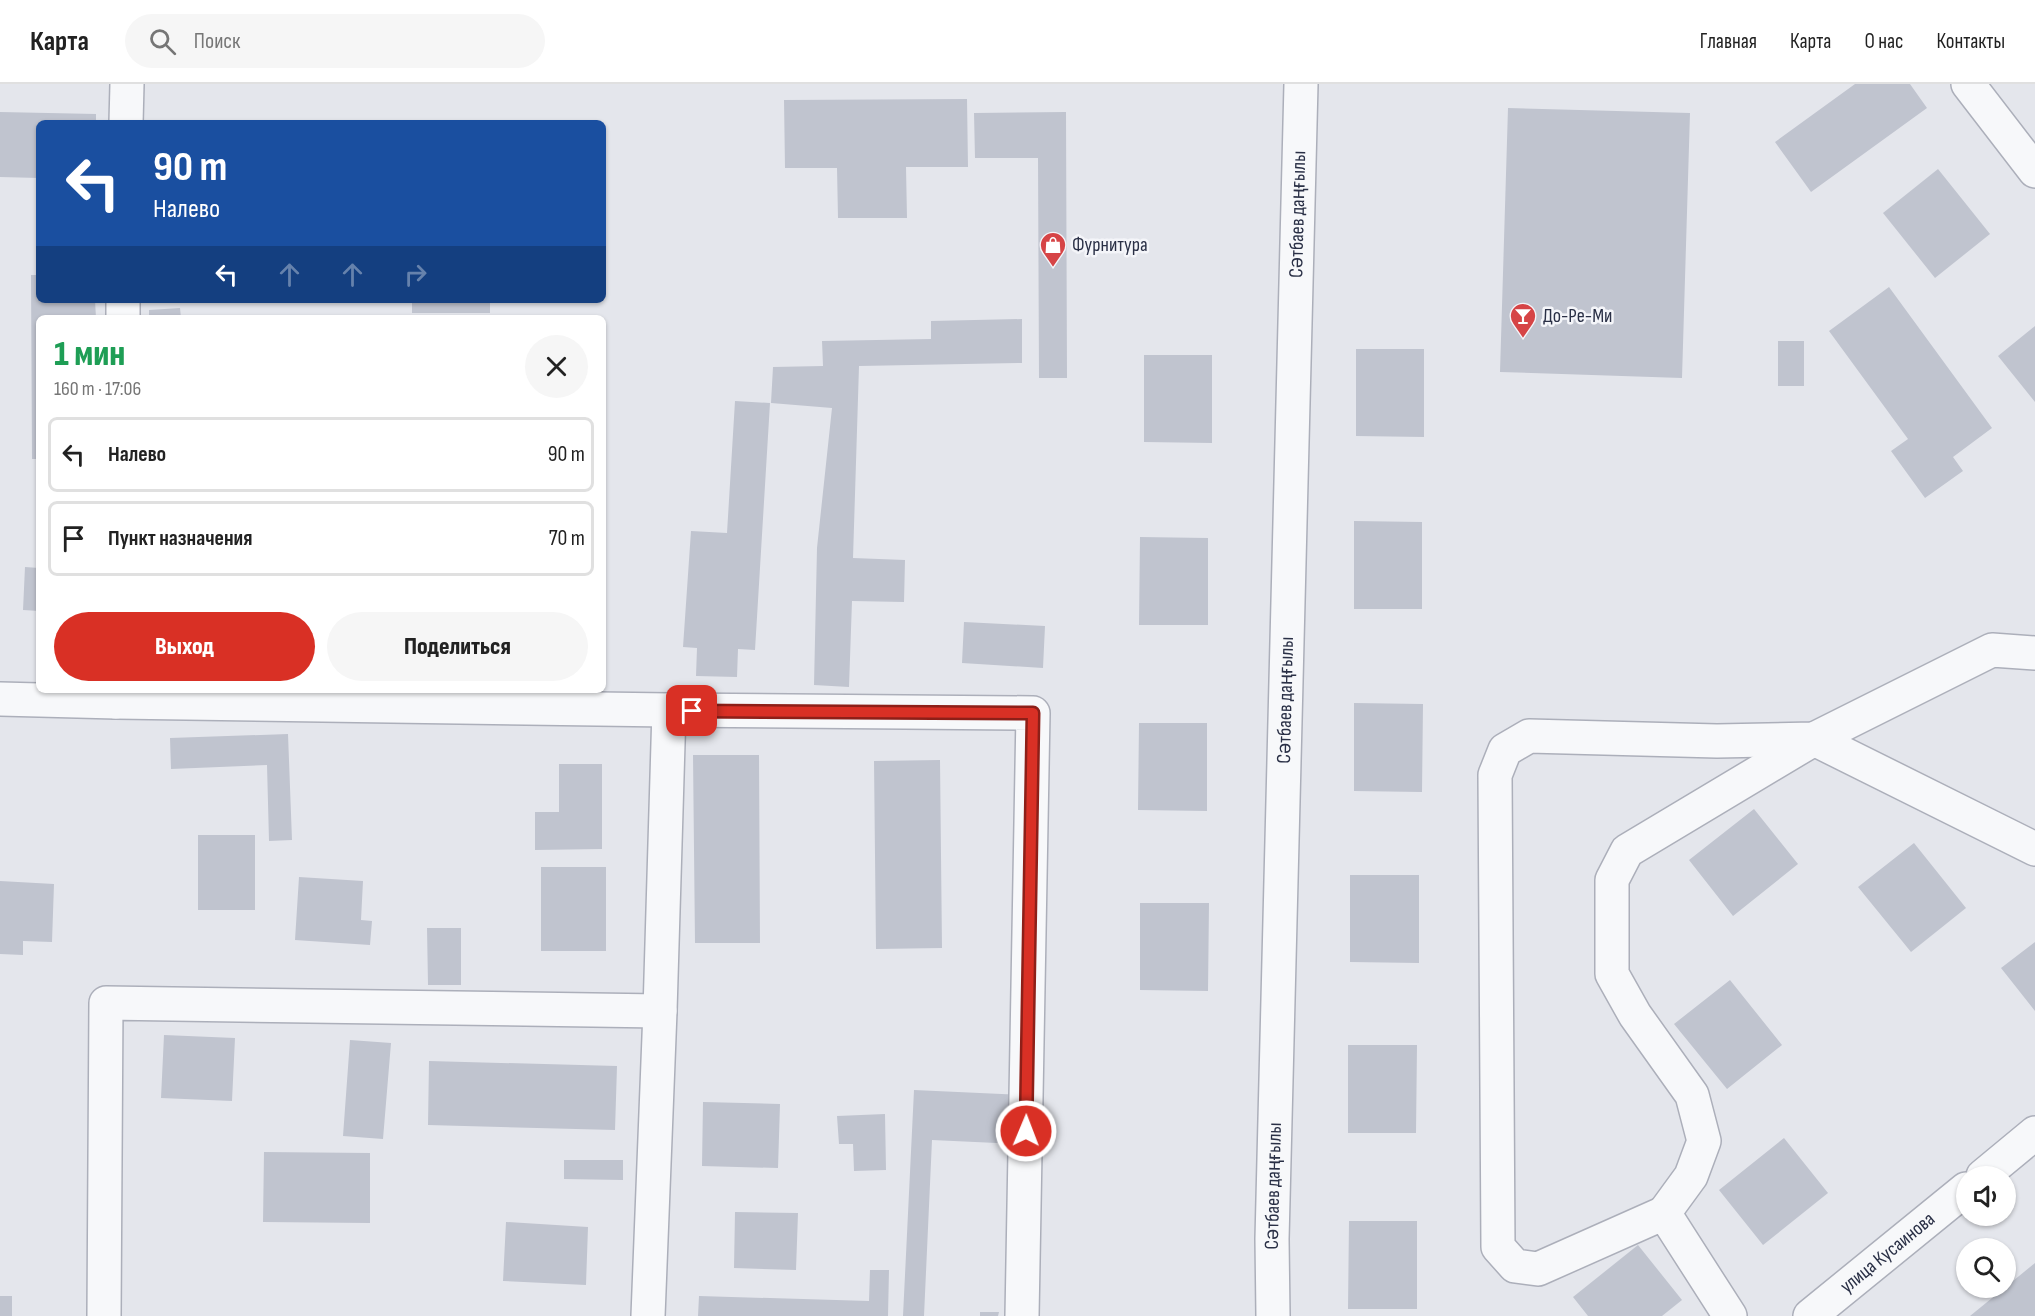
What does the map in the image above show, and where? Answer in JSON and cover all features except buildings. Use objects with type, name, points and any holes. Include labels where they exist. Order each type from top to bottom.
[{"type":"street","points":[[126,120],[127,84]]},
{"type":"street","name":"Сәтбаев даңғылы","points":[[1273,1316],[1272,1239],[1301,84]]},
{"type":"street","points":[[1968,84],[2035,171]]},
{"type":"street","points":[[2035,652],[1992,650],[1814,739],[1628,851],[1612,880],[1612,974],[1635,1015],[1692,1095],[1704,1141],[1691,1176],[1664,1213],[1538,1269],[1515,1266],[1498,1247],[1495,775],[1505,750],[1529,736],[1717,741],[1814,739],[2035,849]]},
{"type":"street","points":[[0,699],[116,696],[669,710],[1033,713],[1023,1316]]},
{"type":"street","points":[[648,1316],[669,710]]},
{"type":"street","points":[[104,1316],[106,1003],[660,1011]]},
{"type":"street","points":[[1995,1166],[2035,1133]]},
{"type":"street","name":"улица Кусаинова","points":[[1810,1316],[1956,1197]]},
{"type":"street","points":[[1664,1213],[1730,1316]]},
{"type":"place","name":"Фурнитура","points":[[1053,268]]},
{"type":"place","name":"До-Ре-Ми","points":[[1523,339]]},
{"type":"route","points":[[692,711],[1033,713],[1026,1131]]}]
